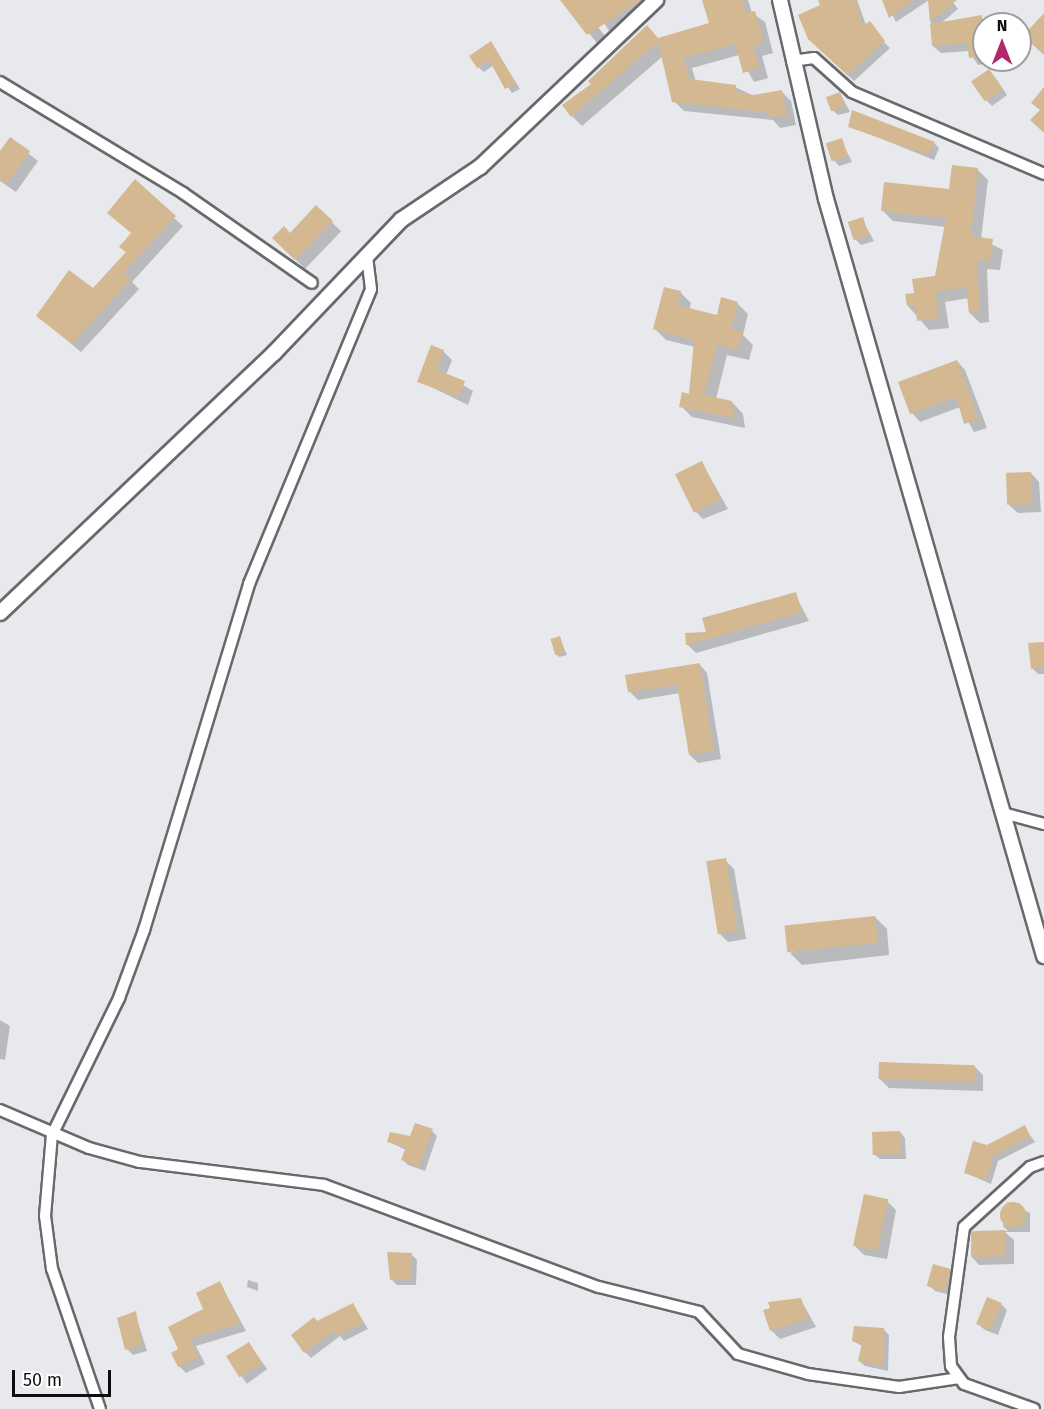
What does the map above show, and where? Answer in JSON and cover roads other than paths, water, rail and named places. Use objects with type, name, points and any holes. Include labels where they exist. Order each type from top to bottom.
[{"type":"street","points":[[0,613],[274,354],[401,220],[480,167],[656,0]]},
{"type":"street","points":[[780,0],[792,61],[916,525],[1044,956]]},
{"type":"street","points":[[792,61],[814,58],[852,92],[1044,174]]},
{"type":"street","points":[[0,81],[183,193],[312,283]]},
{"type":"street","points":[[100,1409],[52,1269],[45,1216],[54,1132],[119,998],[144,930],[249,584],[371,289],[367,254]]},
{"type":"street","points":[[1003,813],[1044,824]]},
{"type":"street","points":[[0,1110],[54,1132],[140,1162],[324,1185],[599,1287],[699,1312],[738,1354],[808,1374],[899,1387],[959,1377]]},
{"type":"street","points":[[0,1119],[13,1116]]},
{"type":"street","points":[[1034,1409],[959,1377],[951,1366],[948,1337],[964,1227],[1030,1167],[1044,1162]]}]
